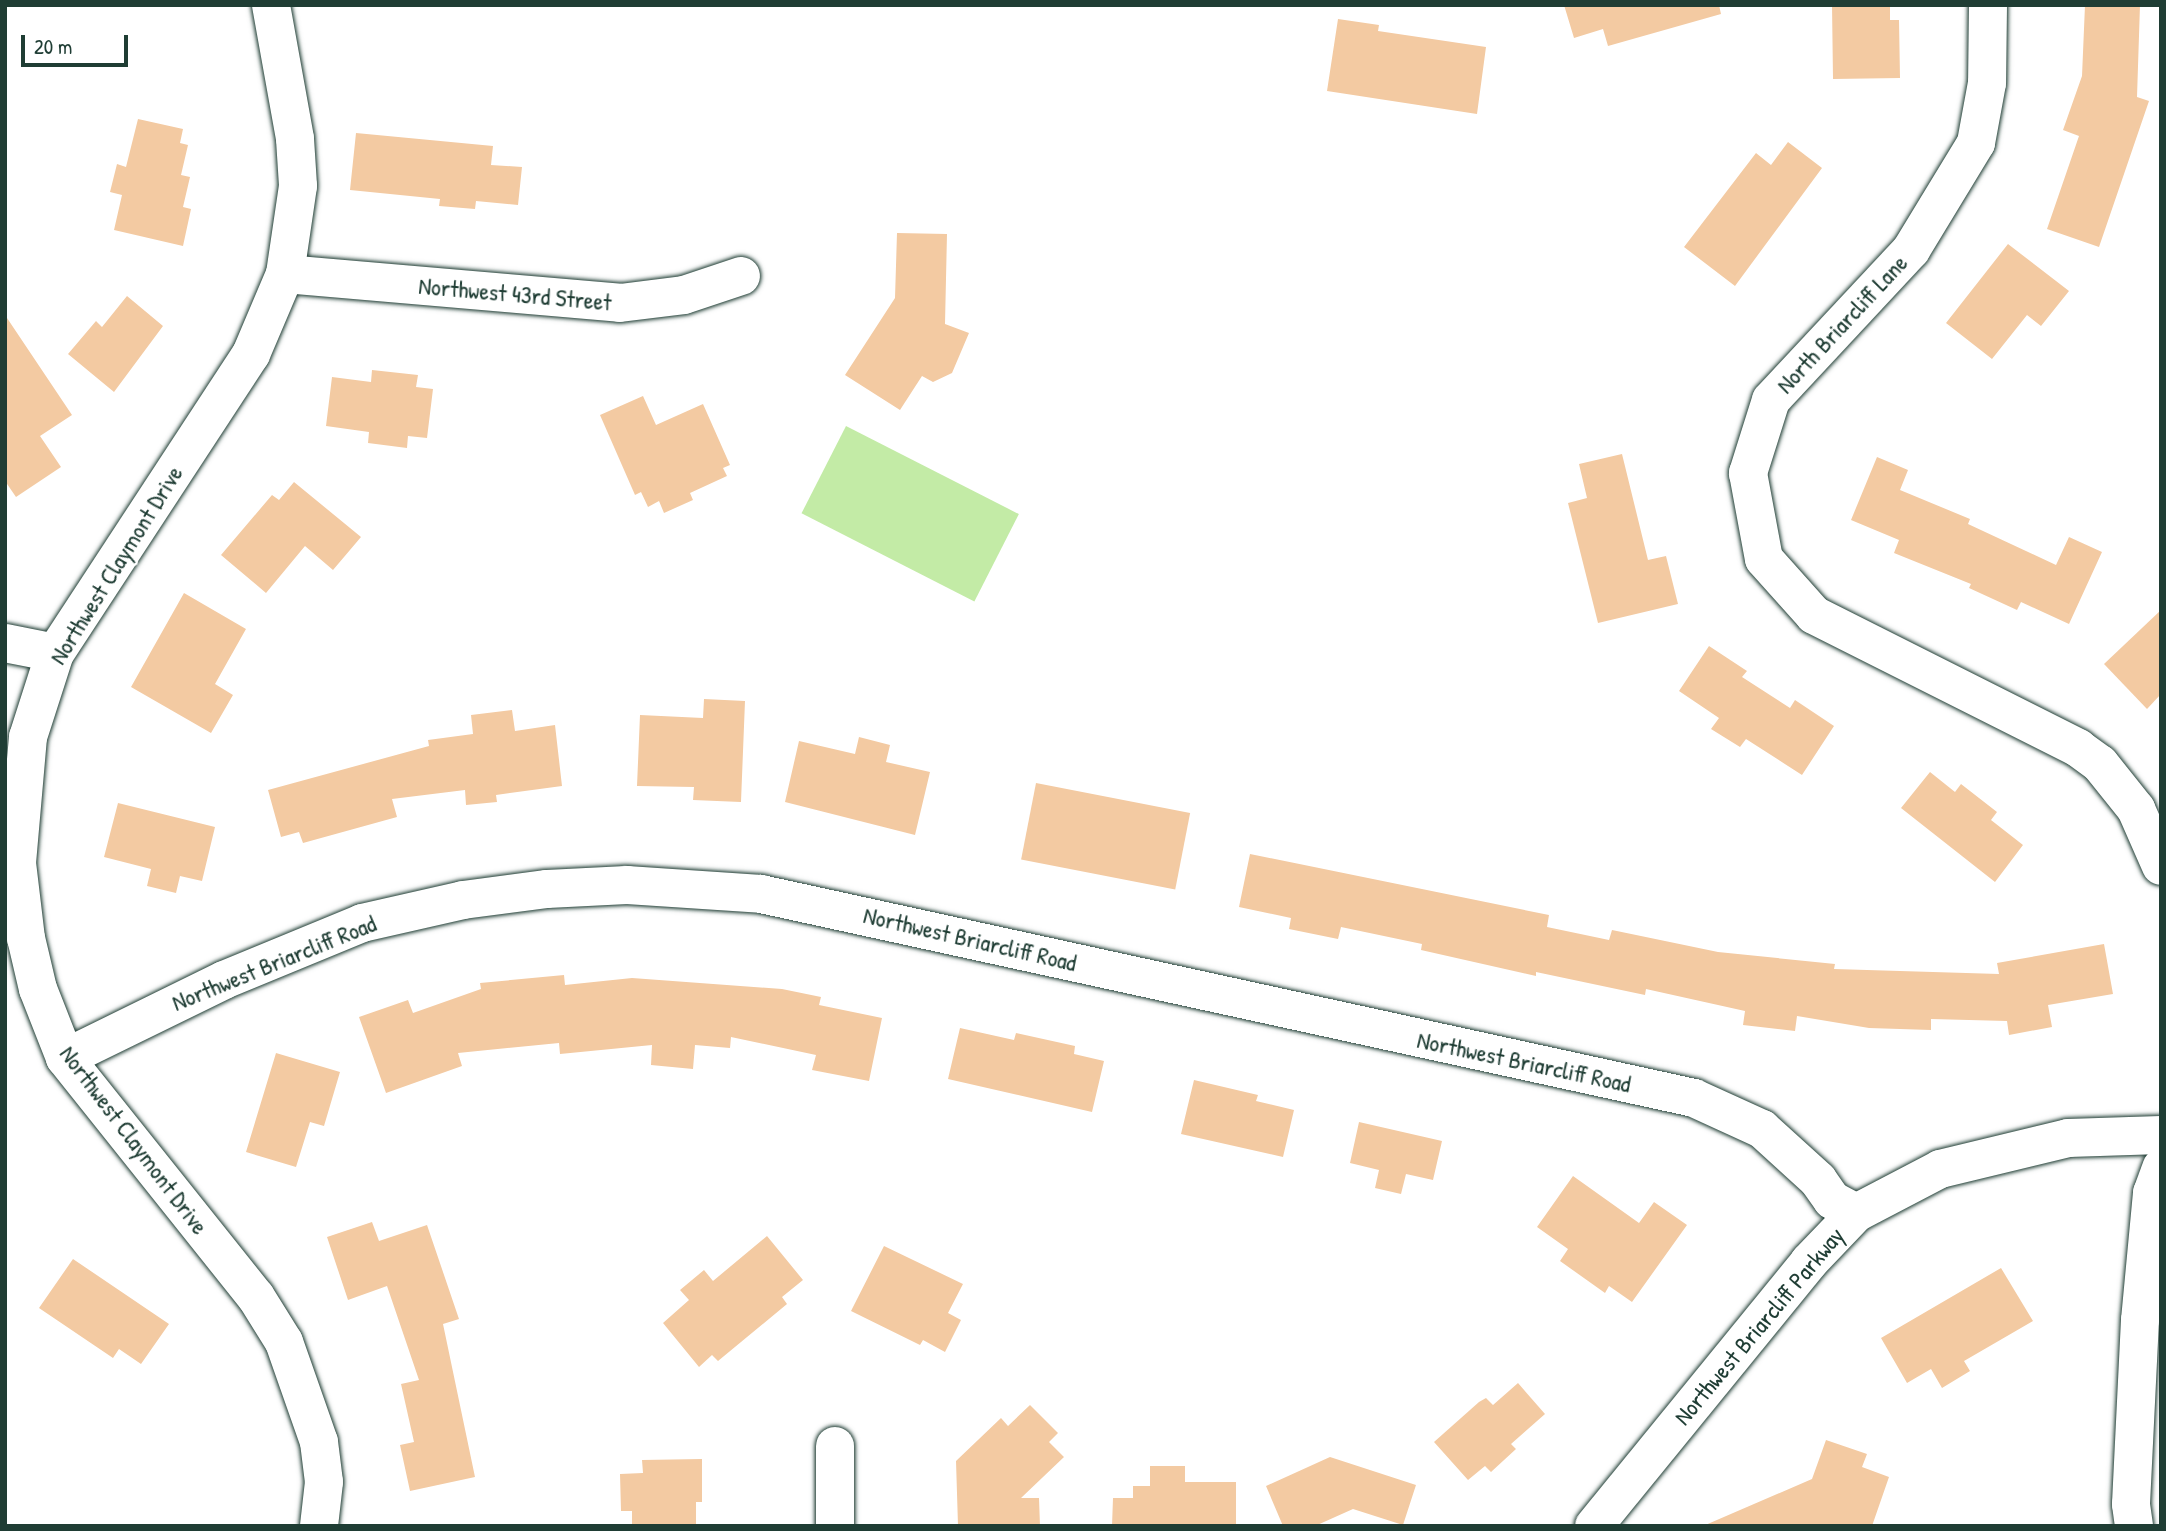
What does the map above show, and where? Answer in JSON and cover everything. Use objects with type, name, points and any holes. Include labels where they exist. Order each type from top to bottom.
[{"type":"street","name":"Northwest Claymont Drive","points":[[271,5],[295,139],[298,186],[285,274],[251,354],[55,653],[28,737],[18,863],[26,938],[38,989],[65,1058],[256,1297],[284,1342],[319,1442],[324,1482],[319,1526]]},
{"type":"street","name":"North Briarcliff Lane","points":[[1988,5],[1987,83],[1976,143],[1911,250],[1771,400],[1748,473],[1764,559],[1814,615],[2078,748],[2100,764],[2136,810],[2161,866]]},
{"type":"street","name":"Northwest 43rd Street","points":[[285,274],[620,303],[684,295],[741,276]]},
{"type":"street","points":[[5,643],[55,653]]},
{"type":"street","name":"Northwest Briarcliff Road","points":[[65,1058],[224,980],[362,923],[463,900],[547,889],[627,885],[761,894],[1694,1098],[1762,1129],[1818,1180],[1832,1200],[1856,1213]]},
{"type":"street","name":"Northwest Briarcliff Parkway","points":[[1594,1526],[1809,1262],[1856,1213],[1940,1169],[2068,1138],[2161,1135]]},
{"type":"street","points":[[2134,1526],[2131,1504],[2140,1320],[2152,1193],[2161,1168]]},
{"type":"street","points":[[835,1446],[835,1526]]},
{"type":"green space","points":[[846,426],[1019,514],[974,601],[802,513]]},
{"type":"building","points":[[1564,5],[1719,5],[1721,14],[1608,46],[1603,29],[1574,38]]},
{"type":"building","points":[[1832,5],[1890,5],[1890,20],[1899,20],[1900,78],[1833,79]]},
{"type":"building","points":[[2085,5],[2140,5],[2137,97],[2149,101],[2099,247],[2047,229],[2079,136],[2063,130],[2082,76]]},
{"type":"building","points":[[1338,19],[1379,25],[1378,31],[1486,47],[1477,114],[1327,91]]},
{"type":"building","points":[[138,119],[183,129],[180,143],[188,145],[181,175],[190,177],[183,207],[191,209],[183,246],[114,230],[122,195],[110,192],[117,164],[126,167]]},
{"type":"building","points":[[356,133],[493,146],[491,165],[522,167],[518,205],[476,201],[475,209],[439,206],[440,199],[350,190]]},
{"type":"building","points":[[1788,142],[1822,168],[1735,286],[1684,247],[1756,153],[1771,165]]},
{"type":"building","points":[[897,233],[947,234],[945,324],[969,333],[952,373],[933,382],[922,376],[900,410],[845,375],[895,298]]},
{"type":"building","points":[[2008,244],[2069,291],[2041,326],[2027,315],[1992,359],[1946,323]]},
{"type":"building","points":[[127,296],[163,326],[114,392],[68,354],[96,321],[102,327]]},
{"type":"building","points":[[5,315],[72,415],[40,436],[61,467],[16,497],[5,481]]},
{"type":"building","points":[[372,370],[418,375],[416,387],[433,389],[427,438],[408,436],[407,448],[368,443],[369,432],[326,426],[332,377],[371,382]]},
{"type":"building","points":[[643,396],[656,425],[703,404],[730,465],[723,468],[727,476],[690,493],[693,500],[664,513],[659,501],[648,507],[641,492],[635,495],[600,415]]},
{"type":"building","points":[[1622,454],[1648,560],[1666,556],[1678,604],[1598,623],[1568,503],[1587,498],[1579,464]]},
{"type":"building","points":[[1877,457],[1908,470],[1900,490],[1970,519],[1968,524],[2056,565],[2069,537],[2102,552],[2069,624],[2021,602],[2017,610],[1969,588],[1971,584],[1894,553],[1899,540],[1851,520]]},
{"type":"building","points":[[294,482],[361,537],[333,570],[305,546],[266,593],[221,555],[272,495],[279,500]]},
{"type":"building","points":[[184,593],[246,629],[215,684],[233,695],[211,733],[131,687]]},
{"type":"building","points":[[2161,610],[2161,694],[2147,709],[2104,664]]},
{"type":"building","points":[[1709,646],[1747,671],[1742,677],[1790,708],[1795,700],[1834,726],[1802,775],[1746,739],[1740,747],[1711,729],[1719,718],[1679,691]]},
{"type":"building","points":[[704,699],[745,701],[741,802],[693,800],[694,787],[637,786],[640,715],[703,718]]},
{"type":"building","points":[[512,710],[515,731],[555,725],[562,786],[496,795],[497,802],[466,805],[465,790],[392,799],[397,817],[303,843],[299,832],[281,837],[268,790],[429,746],[428,740],[473,734],[471,715]]},
{"type":"building","points":[[859,737],[890,745],[886,762],[930,772],[915,835],[785,802],[799,741],[855,754]]},
{"type":"building","points":[[1930,772],[1955,792],[1961,784],[1997,812],[1991,820],[2023,845],[1995,882],[1901,808]]},
{"type":"building","points":[[1036,783],[1190,813],[1175,890],[1021,860]]},
{"type":"building","points":[[118,803],[215,827],[202,881],[180,876],[176,893],[147,886],[151,869],[104,857]]},
{"type":"building","points":[[1250,854],[1549,915],[1547,927],[1609,940],[1612,930],[1718,952],[1835,964],[1834,969],[1999,974],[1997,963],[2104,944],[2113,994],[2048,1005],[2052,1027],[2009,1035],[2007,1021],[1931,1019],[1931,1030],[1869,1028],[1797,1016],[1795,1031],[1743,1025],[1745,1011],[1646,989],[1645,995],[1536,972],[1536,976],[1421,950],[1422,944],[1341,927],[1338,939],[1289,929],[1291,918],[1239,907]]},
{"type":"building","points":[[564,975],[565,985],[632,978],[782,989],[821,997],[819,1005],[882,1018],[869,1081],[812,1070],[816,1055],[731,1037],[730,1048],[695,1045],[693,1069],[651,1065],[652,1045],[560,1054],[559,1043],[458,1053],[462,1066],[386,1093],[359,1017],[408,1000],[413,1013],[481,989],[480,983]]},
{"type":"building","points":[[960,1028],[1014,1040],[1016,1033],[1075,1046],[1074,1054],[1104,1061],[1092,1112],[948,1079]]},
{"type":"building","points":[[276,1053],[340,1072],[324,1126],[310,1122],[296,1167],[246,1152]]},
{"type":"building","points":[[1194,1080],[1258,1095],[1256,1101],[1294,1110],[1283,1157],[1181,1134]]},
{"type":"building","points":[[1359,1122],[1442,1141],[1433,1180],[1406,1174],[1401,1194],[1375,1188],[1379,1170],[1350,1163]]},
{"type":"building","points":[[1573,1176],[1639,1223],[1654,1202],[1687,1225],[1632,1302],[1609,1286],[1605,1293],[1560,1261],[1568,1249],[1537,1227]]},
{"type":"building","points":[[372,1222],[379,1241],[427,1225],[459,1319],[443,1324],[475,1477],[410,1491],[400,1445],[414,1442],[401,1384],[419,1380],[387,1286],[348,1300],[327,1237]]},
{"type":"building","points":[[767,1236],[803,1280],[782,1297],[787,1304],[718,1361],[712,1355],[699,1367],[663,1323],[689,1300],[680,1290],[704,1270],[713,1281]]},
{"type":"building","points":[[884,1246],[963,1284],[948,1313],[961,1320],[945,1352],[923,1340],[920,1345],[851,1311]]},
{"type":"building","points":[[73,1259],[169,1324],[141,1364],[119,1349],[113,1358],[39,1308]]},
{"type":"building","points":[[2001,1268],[2033,1321],[1964,1361],[1970,1371],[1942,1388],[1931,1369],[1907,1383],[1881,1338]]},
{"type":"building","points":[[1518,1383],[1545,1414],[1511,1444],[1516,1449],[1491,1472],[1485,1466],[1468,1480],[1434,1442],[1479,1402],[1486,1398],[1493,1405]]},
{"type":"building","points":[[1030,1405],[1058,1433],[1049,1442],[1064,1457],[1021,1498],[1039,1498],[1040,1526],[958,1526],[956,1461],[1001,1418],[1008,1426]]},
{"type":"building","points":[[1826,1440],[1867,1454],[1862,1467],[1889,1477],[1872,1526],[1703,1526],[1812,1479]]},
{"type":"building","points":[[1330,1457],[1416,1485],[1403,1525],[1353,1509],[1315,1526],[1283,1526],[1266,1486]]},
{"type":"building","points":[[702,1459],[702,1502],[696,1502],[696,1526],[632,1526],[632,1511],[621,1511],[620,1474],[643,1473],[642,1460]]},
{"type":"building","points":[[1150,1466],[1185,1466],[1185,1482],[1236,1482],[1236,1526],[1112,1526],[1113,1498],[1133,1498],[1133,1486],[1150,1486]]}]
